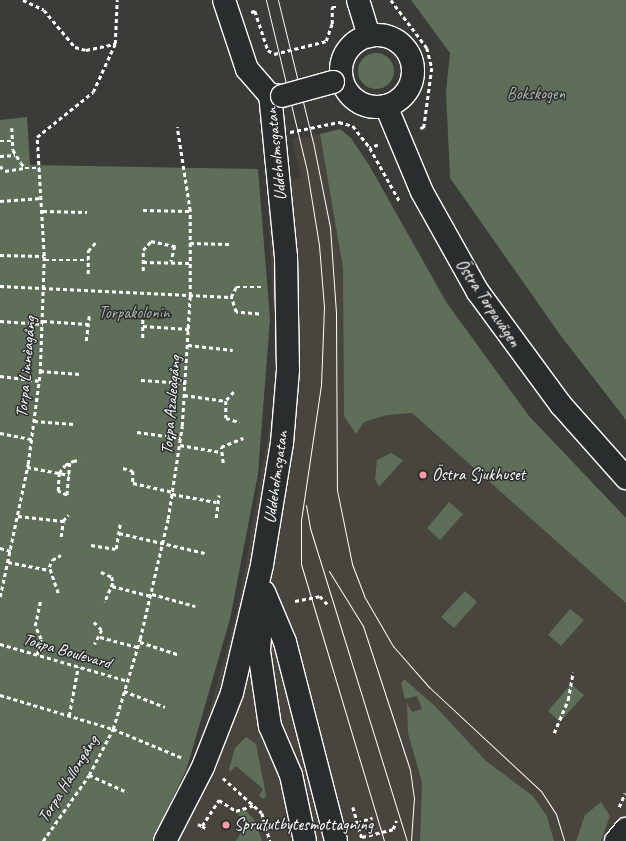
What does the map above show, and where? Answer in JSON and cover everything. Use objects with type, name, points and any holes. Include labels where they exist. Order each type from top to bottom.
[{"type":"street","name":"Uddeholmsgatan","points":[[166,841],[196,764],[232,692],[262,564],[282,442],[288,370],[286,257],[276,96],[247,69],[224,0]]},
{"type":"street","points":[[358,0],[369,36]]},
{"type":"street","points":[[369,36],[396,40],[412,62],[408,90],[398,100],[386,106],[371,106],[358,102],[337,81],[348,49],[369,36]]},
{"type":"street","name":"Uddeholmsgatan","points":[[276,96],[337,81]]},
{"type":"street","name":"Östra Torpavägen","points":[[386,106],[425,198],[478,292],[561,405],[626,478]]},
{"type":"street","points":[[262,564],[264,592],[259,650],[263,685],[270,726],[291,775],[304,841]]},
{"type":"street","points":[[264,592],[285,642],[336,841]]},
{"type":"street","points":[[616,841],[626,829]]},
{"type":"path","points":[[23,0],[44,10],[75,47],[86,50],[115,44],[117,0]]},
{"type":"path","points":[[274,54],[326,41]]},
{"type":"path","name":"Torpa Linnèagång","points":[[0,597],[11,550],[27,467],[40,370],[45,287],[43,211],[37,137],[93,92],[115,44]]},
{"type":"path","points":[[290,132],[339,122],[353,126],[370,148]]},
{"type":"path","name":"Torpa Azaleagång","points":[[124,691],[140,642],[152,595],[173,493],[181,438],[189,329],[190,211],[177,127]]},
{"type":"path","points":[[12,128],[12,141],[15,155],[25,168]]},
{"type":"path","points":[[0,141],[12,141]]},
{"type":"path","points":[[0,156],[15,155]]},
{"type":"path","points":[[0,166],[5,171],[25,168],[40,168]]},
{"type":"path","points":[[0,201],[42,198]]},
{"type":"path","points":[[143,210],[190,211]]},
{"type":"path","points":[[43,211],[87,212]]},
{"type":"path","points":[[143,271],[143,250],[151,241],[175,246],[172,262]]},
{"type":"path","points":[[88,274],[89,248],[95,243]]},
{"type":"path","points":[[190,243],[230,244]]},
{"type":"path","points":[[0,255],[44,256]]},
{"type":"path","points":[[44,260],[88,260]]},
{"type":"path","points":[[143,262],[190,263]]},
{"type":"path","points":[[0,286],[231,297]]},
{"type":"path","points":[[259,314],[236,312],[231,297],[236,287],[261,287]]},
{"type":"path","points":[[118,312],[143,313],[142,339]]},
{"type":"path","points":[[86,341],[89,315]]},
{"type":"path","points":[[0,321],[88,324]]},
{"type":"path","points":[[143,326],[189,329]]},
{"type":"path","points":[[188,346],[233,350]]},
{"type":"path","points":[[40,370],[80,374]]},
{"type":"path","points":[[0,376],[39,381]]},
{"type":"path","points":[[141,380],[186,383]]},
{"type":"path","points":[[234,392],[226,401],[226,418],[239,422]]},
{"type":"path","points":[[184,395],[226,401]]},
{"type":"path","points":[[34,421],[74,424]]},
{"type":"path","points":[[137,432],[181,438]]},
{"type":"path","points":[[0,433],[31,439]]},
{"type":"path","points":[[223,463],[220,452],[224,444],[243,438]]},
{"type":"path","points":[[180,444],[220,452]]},
{"type":"path","points":[[70,463],[67,495],[58,489],[59,473],[70,463],[80,460]]},
{"type":"path","points":[[27,467],[69,475]]},
{"type":"path","points":[[122,468],[134,471],[133,483],[216,502]]},
{"type":"path","points":[[216,518],[216,502],[219,495]]},
{"type":"path","points":[[61,537],[63,521],[68,515]]},
{"type":"path","points":[[18,516],[63,521]]},
{"type":"path","points":[[91,545],[116,549],[120,524]]},
{"type":"path","points":[[119,533],[205,553]]},
{"type":"path","points":[[0,548],[11,550]]},
{"type":"path","points":[[58,593],[49,570],[52,560],[61,555]]},
{"type":"path","points":[[8,562],[49,570]]},
{"type":"path","points":[[101,572],[112,577],[112,586],[106,602]]},
{"type":"path","points":[[112,586],[195,606]]},
{"type":"path","points":[[295,601],[320,596],[328,605]]},
{"type":"path","points":[[36,655],[41,639],[35,626],[40,602]]},
{"type":"path","points":[[94,622],[101,626],[100,637],[95,644]]},
{"type":"path","points":[[100,637],[138,647]]},
{"type":"path","points":[[140,642],[180,655]]},
{"type":"path","name":"Torpa Boulevard","points":[[0,644],[128,681]]},
{"type":"path","points":[[69,716],[78,667]]},
{"type":"path","points":[[554,733],[568,700],[573,672]]},
{"type":"path","points":[[124,691],[165,707]]},
{"type":"path","name":"Torpa Hallongång","points":[[43,841],[89,775],[113,729],[124,691]]},
{"type":"path","points":[[0,695],[113,729],[196,764],[223,778],[255,805],[262,813],[270,841]]},
{"type":"path","points":[[89,775],[127,792]]},
{"type":"path","points":[[202,826],[219,800],[236,812],[255,805]]},
{"type":"path","points":[[357,822],[372,818]]},
{"type":"path","points":[[362,836],[393,829],[396,821]]},
{"type":"path","points":[[195,822],[206,828]]},
{"type":"shaded area","name":"Östra Sjukhuset","points":[[320,134],[328,171],[369,165],[452,310],[529,416],[626,518],[626,841],[157,841],[199,749],[238,607],[277,384],[267,186],[301,178],[292,139]]},
{"type":"green space","name":"Bokskogen","points":[[411,0],[626,0],[626,420],[561,336],[450,178],[446,92],[450,53]]},
{"type":"green space","points":[[380,53],[389,58],[393,64],[393,78],[389,84],[380,89],[372,89],[363,84],[359,78],[358,67],[363,58],[369,54]]},
{"type":"green space","name":"Torpakolonin","points":[[27,117],[30,165],[258,169],[270,319],[258,474],[230,619],[187,768],[152,841],[0,841],[0,120]]},
{"type":"green space","points":[[340,129],[351,138],[369,165],[446,302],[529,416],[626,518],[626,603],[412,413],[387,415],[364,422],[356,434],[344,416],[343,268],[320,134]]},
{"type":"green space","points":[[391,453],[403,460],[379,487],[375,479],[377,460]]},
{"type":"green space","points":[[449,502],[463,514],[440,540],[427,528]]},
{"type":"green space","points":[[465,591],[477,602],[454,628],[441,617]]},
{"type":"green space","points":[[570,609],[584,620],[561,646],[548,635]]},
{"type":"green space","points":[[404,679],[435,706],[486,761],[533,796],[547,816],[554,841],[420,841],[422,782],[408,733],[407,703],[412,712],[422,709],[417,696],[405,699],[401,683]]},
{"type":"green space","points":[[571,684],[584,695],[560,722],[548,711]]},
{"type":"green space","points":[[246,737],[256,744],[266,795],[264,799],[259,796],[263,789],[236,766],[230,772],[229,769],[235,748]]},
{"type":"green space","points":[[601,802],[610,816],[601,841],[576,841],[585,815]]},
{"type":"green space","points":[[243,807],[255,821],[262,841],[236,841],[248,821],[238,815]]},
{"type":"tram line","points":[[266,0],[307,171],[319,245],[324,307],[321,385],[301,521],[301,564],[384,841]]},
{"type":"tram line","points":[[278,0],[313,142],[330,227],[336,312],[337,490],[352,564],[364,596],[393,646],[429,687],[541,791],[556,814],[564,841]]},
{"type":"tram line","points":[[306,505],[310,528],[407,841]]},
{"type":"tram line","points":[[329,571],[363,626],[410,770],[414,797],[411,841]]},
{"type":"place","name":"Östra Sjukhuset","points":[[423,475]]},
{"type":"place","name":"Sprututbytesmottagning","points":[[226,825]]}]
